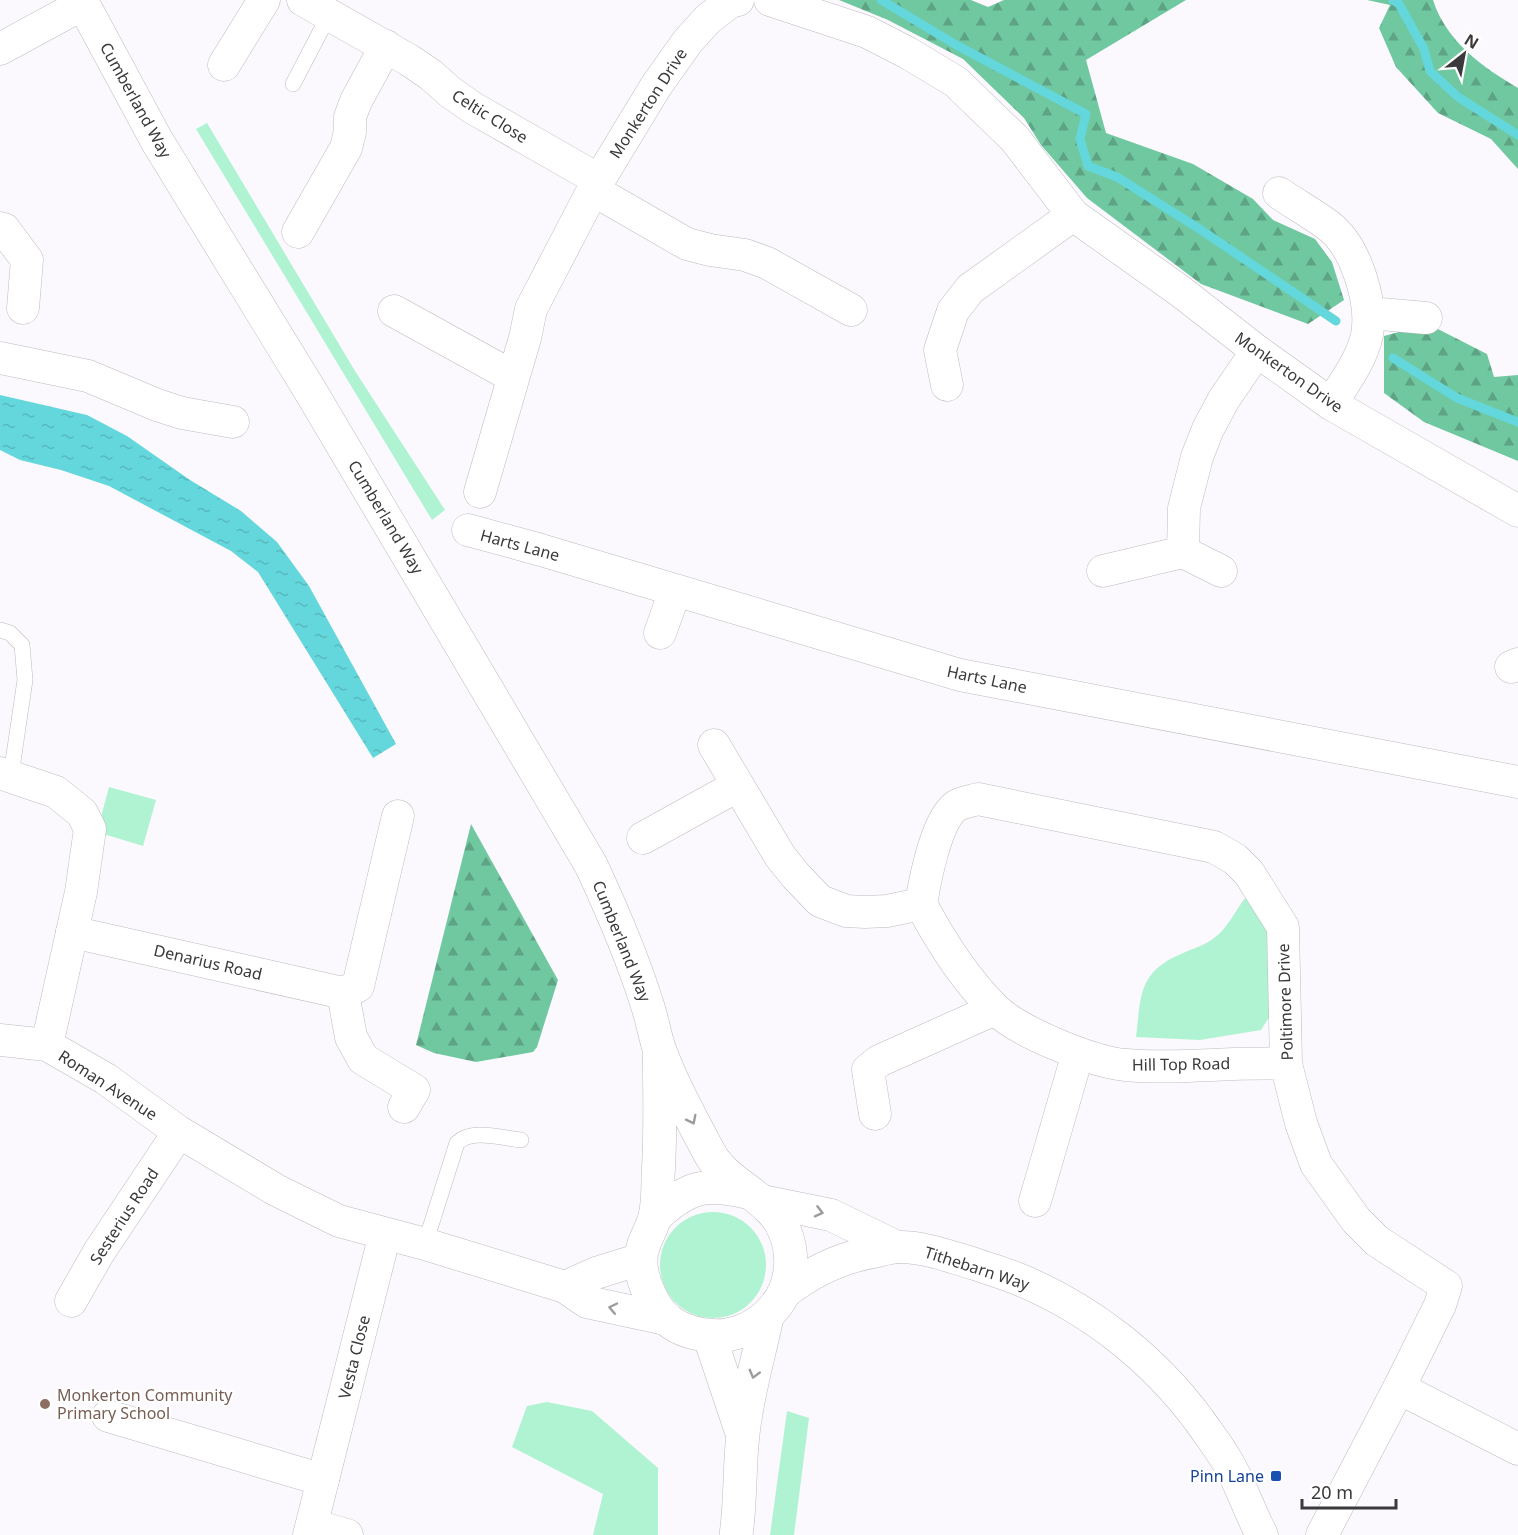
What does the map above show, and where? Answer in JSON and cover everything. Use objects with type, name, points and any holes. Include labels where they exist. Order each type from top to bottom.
[{"type":"main road","name":"Cumberland Way","points":[[82,2],[157,141],[311,392],[591,865],[620,929],[647,1004],[659,1048],[690,1117],[712,1158],[775,1214],[784,1229],[790,1246],[792,1265],[788,1284],[775,1305],[747,1401],[742,1436],[736,1535]]},
{"type":"main road","name":"Cumberland Way","points":[[659,1048],[660,1117],[655,1217],[643,1244],[640,1259],[647,1291],[666,1319],[690,1332],[709,1335],[730,1335],[750,1328],[775,1305]]},
{"type":"main road","name":"Cumberland Way","points":[[655,1217],[674,1199],[696,1188],[722,1186],[754,1196]]},
{"type":"main road","name":"Cumberland Way","points":[[709,1335],[742,1436]]},
{"type":"street","points":[[224,65],[264,0]]},
{"type":"street","name":"Monkerton Drive","points":[[480,492],[512,376],[525,338],[531,309],[596,185],[656,86],[688,41],[708,19],[730,2],[738,0]]},
{"type":"street","name":"Monkerton Drive","points":[[771,0],[867,32],[956,82],[1015,139],[1073,215],[1180,291],[1257,351],[1331,404],[1518,511]]},
{"type":"street","points":[[0,49],[82,2]]},
{"type":"street","name":"Celtic Close","points":[[316,8],[386,46],[431,75],[473,108],[596,185]]},
{"type":"street","points":[[298,232],[346,148],[350,132],[350,117],[356,101],[386,46]]},
{"type":"street","points":[[596,185],[687,244],[745,255],[767,263],[851,310]]},
{"type":"street","points":[[1279,193],[1330,227],[1340,238],[1351,253],[1357,269],[1368,313],[1367,336],[1356,361],[1331,404]]},
{"type":"street","points":[[947,385],[940,350],[953,311],[970,289],[1073,215]]},
{"type":"street","points":[[0,228],[4,229],[27,260],[23,308]]},
{"type":"street","points":[[394,311],[512,376]]},
{"type":"street","points":[[1368,313],[1426,318]]},
{"type":"street","points":[[1184,552],[1184,508],[1197,457],[1208,429],[1224,399],[1257,351]]},
{"type":"street","points":[[0,358],[88,376],[157,405],[233,422]]},
{"type":"street","name":"Harts Lane","points":[[468,530],[523,544],[960,675],[1518,782]]},
{"type":"street","points":[[1103,571],[1184,552],[1221,572]]},
{"type":"street","points":[[660,633],[675,591]]},
{"type":"street","points":[[714,745],[780,856],[820,901],[846,911],[866,912],[887,911],[921,904]]},
{"type":"street","name":"Roman Avenue","points":[[5,774],[56,792],[82,813],[87,821],[90,837],[47,1045],[106,1079],[179,1131],[276,1190],[339,1221],[425,1244],[565,1287],[587,1302],[666,1319]]},
{"type":"street","points":[[643,838],[737,786]]},
{"type":"street","name":"Poltimore Drive","points":[[921,904],[934,849],[950,811],[958,804],[978,799],[1214,847],[1235,859],[1249,873],[1267,898],[1283,927],[1286,1064],[1308,1144],[1316,1164],[1356,1220],[1377,1241],[1446,1286],[1440,1305],[1399,1388],[1322,1535]]},
{"type":"street","points":[[398,816],[358,986],[343,993],[351,1037],[363,1059],[414,1090],[404,1107]]},
{"type":"street","name":"Hill Top Road","points":[[921,904],[954,961],[995,1010],[1051,1042],[1078,1053],[1125,1065],[1286,1064]]},
{"type":"street","name":"Denarius Road","points":[[72,932],[343,993]]},
{"type":"street","points":[[875,1114],[868,1070],[879,1061],[995,1010]]},
{"type":"street","points":[[0,1040],[47,1045]]},
{"type":"street","points":[[1035,1201],[1078,1053]]},
{"type":"street","name":"Sesterius Road","points":[[71,1301],[99,1252],[179,1131]]},
{"type":"street","name":"Tithebarn Way","points":[[754,1196],[831,1215],[897,1247]]},
{"type":"street","name":"Vesta Close","points":[[347,1535],[310,1530],[385,1234]]},
{"type":"street","name":"Tithebarn Way","points":[[775,1305],[807,1275],[857,1255],[897,1247],[914,1248],[954,1257],[1017,1278],[1065,1302],[1107,1329],[1167,1382],[1198,1419],[1228,1462],[1262,1535]]},
{"type":"street","points":[[565,1287],[596,1273],[640,1259]]},
{"type":"street","points":[[1399,1388],[1518,1449]]},
{"type":"street","points":[[108,1416],[323,1480]]},
{"type":"lane","points":[[293,84],[316,8]]},
{"type":"lane","name":"Roman Avenue","points":[[0,630],[10,633],[22,645],[25,680],[5,774]]},
{"type":"lane","points":[[425,1244],[458,1143],[463,1138],[474,1134],[521,1140]]},
{"type":"green space","points":[[839,0],[971,0],[988,7],[1004,0],[1186,0],[1086,60],[1106,133],[1193,164],[1253,199],[1273,220],[1315,239],[1332,262],[1344,300],[1308,324],[1201,284],[1087,198],[1041,145],[1024,118],[963,59],[888,20]]},
{"type":"green space","points":[[1367,0],[1433,0],[1447,28],[1467,52],[1518,88],[1518,169],[1491,139],[1438,113],[1396,67],[1379,28],[1390,5]]},
{"type":"green space","points":[[207,123],[355,371],[445,510],[432,520],[196,129]]},
{"type":"green space","points":[[1428,324],[1487,354],[1494,377],[1518,375],[1518,461],[1424,422],[1384,393],[1384,336]]},
{"type":"green space","points":[[109,787],[156,800],[143,846],[97,832]]},
{"type":"green space","points":[[471,824],[558,980],[537,1047],[533,1052],[476,1062],[434,1053],[416,1045]]},
{"type":"green space","points":[[1245,898],[1261,912],[1269,930],[1273,1011],[1261,1030],[1200,1040],[1136,1037],[1141,997],[1149,977],[1167,961],[1206,943],[1219,934]]},
{"type":"green space","points":[[713,1212],[733,1216],[750,1228],[762,1245],[766,1265],[762,1285],[750,1302],[733,1314],[713,1318],[693,1314],[676,1302],[664,1285],[660,1265],[664,1245],[676,1228],[693,1216]]},
{"type":"green space","points":[[547,1402],[592,1411],[658,1468],[658,1535],[593,1535],[603,1494],[512,1447],[527,1406]]},
{"type":"green space","points":[[787,1411],[809,1418],[794,1535],[770,1535]]},
{"type":"water","points":[[0,395],[87,415],[127,436],[190,480],[241,511],[277,542],[309,586],[396,744],[373,758],[258,572],[231,551],[109,486],[61,470],[20,460],[0,450]]},
{"type":"waterway","points":[[881,0],[958,46],[1086,114],[1080,139],[1088,166],[1117,177],[1198,228],[1336,321]]},
{"type":"waterway","points":[[1393,0],[1399,4],[1424,49],[1430,71],[1458,97],[1518,135]]},
{"type":"waterway","points":[[1393,358],[1457,398],[1518,422]]},
{"type":"place","name":"Monkerton Community Primary School","points":[[45,1404]]},
{"type":"place","name":"Pinn Lane","points":[[1276,1476]]}]
